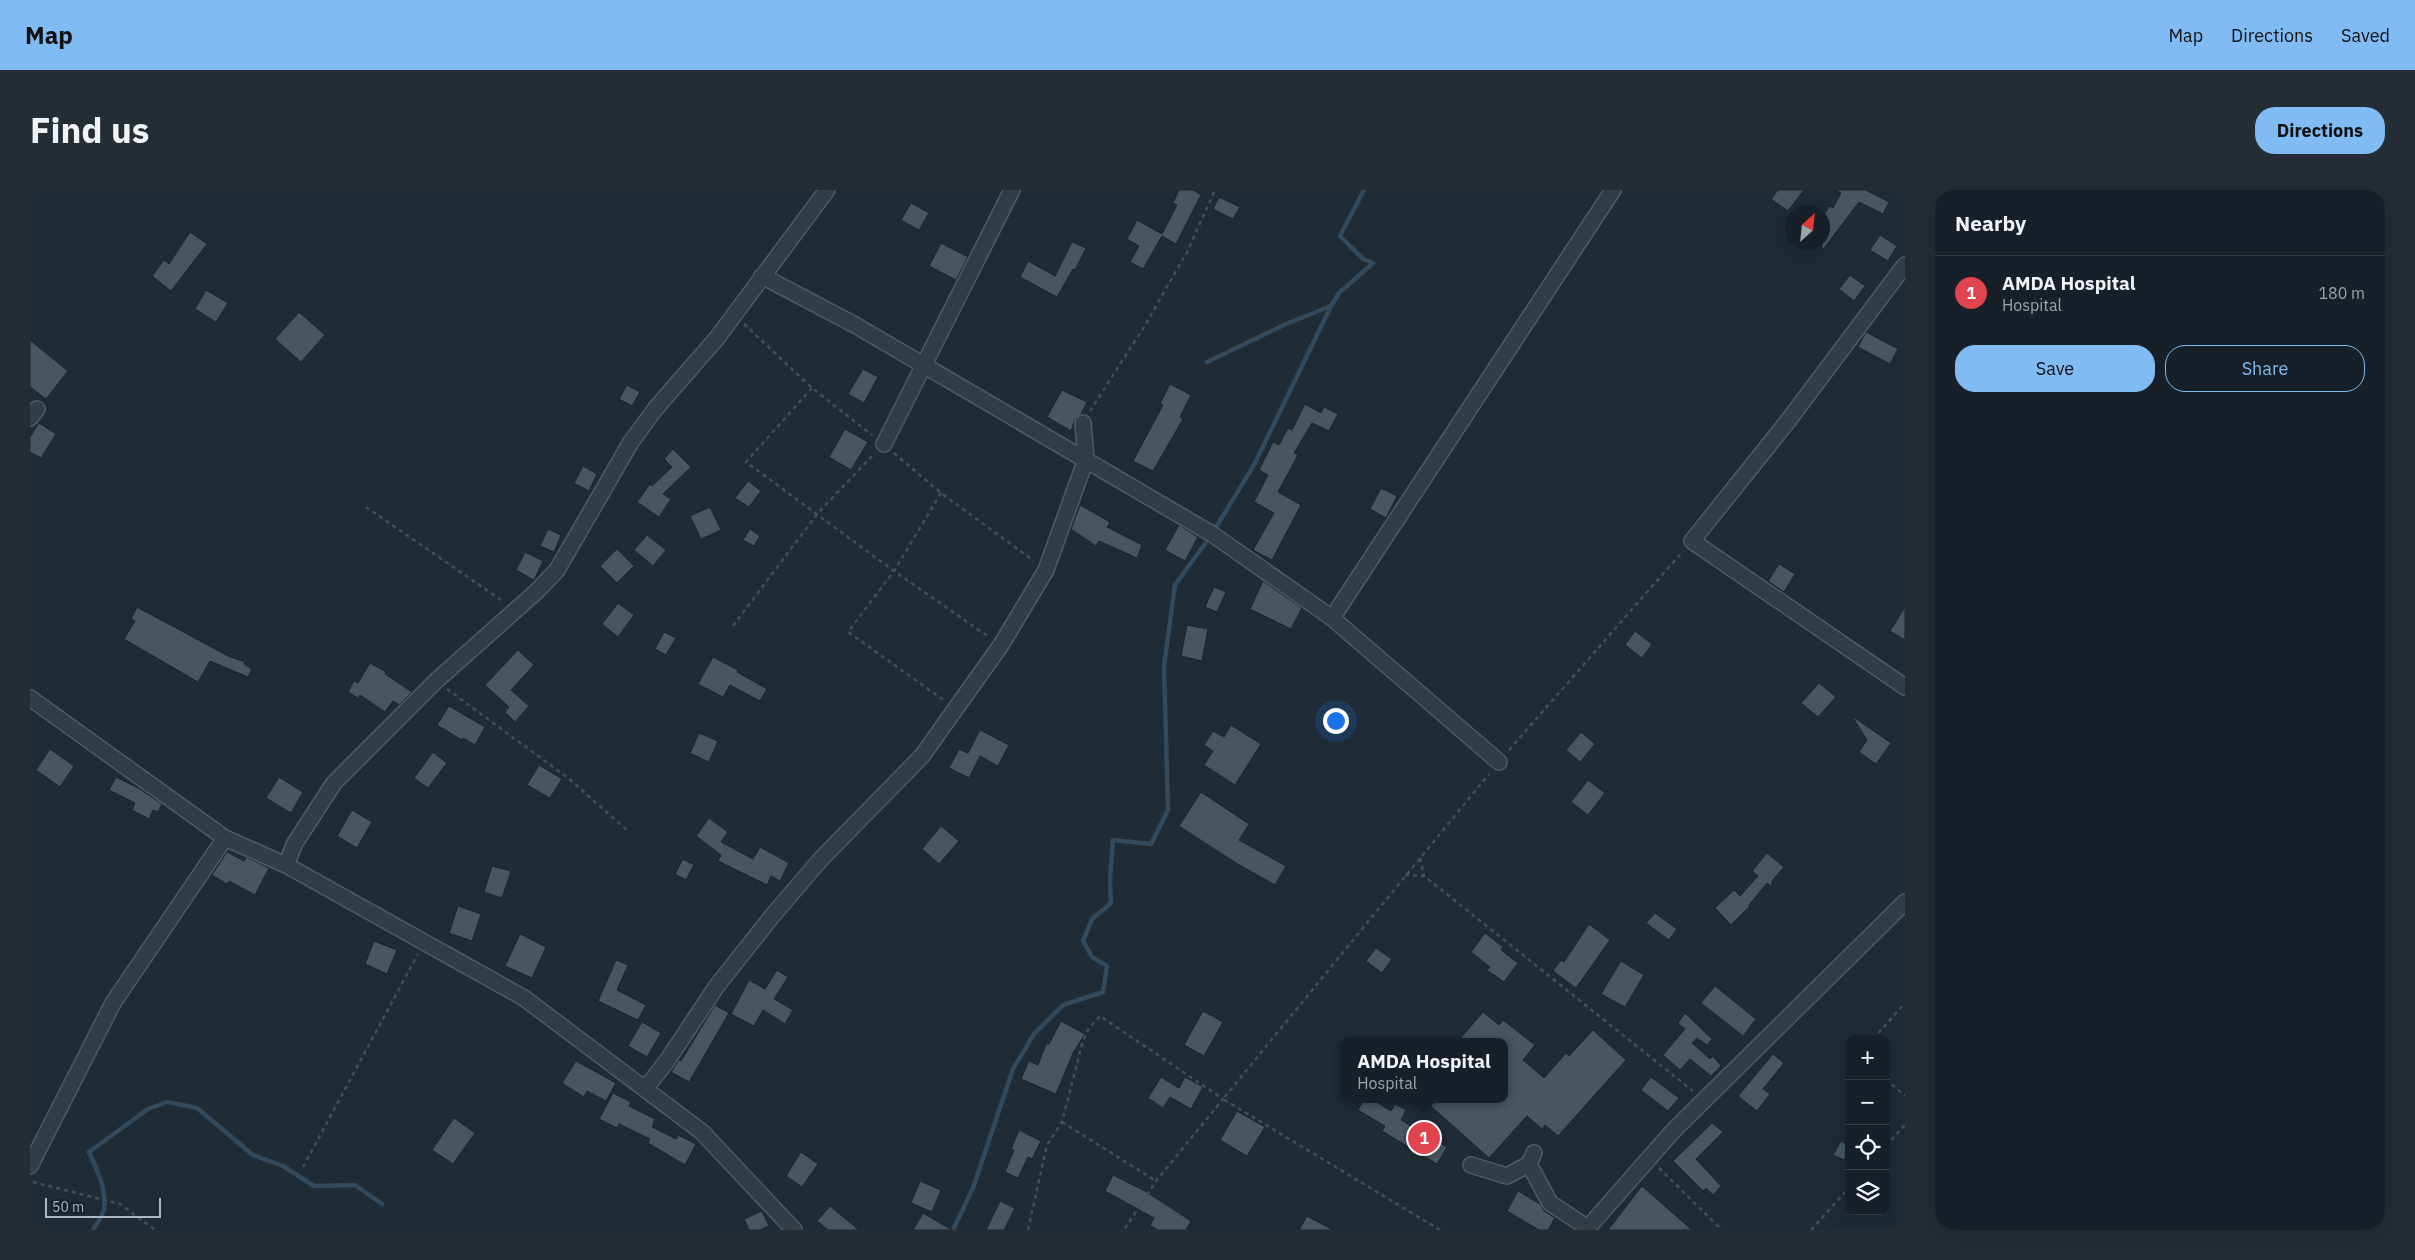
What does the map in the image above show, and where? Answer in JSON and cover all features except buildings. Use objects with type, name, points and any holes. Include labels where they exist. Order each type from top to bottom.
[{"type":"street","points":[[286,865],[295,843],[334,783],[436,681],[536,592],[557,570],[636,436],[656,408],[717,338],[827,190]]},
{"type":"street","points":[[884,444],[912,384],[924,366],[1012,190]]},
{"type":"street","points":[[1332,618],[1613,190]]},
{"type":"street","points":[[1905,264],[1788,421],[1692,541],[1905,687]]},
{"type":"street","points":[[762,276],[855,325],[1086,458],[1212,534],[1332,618],[1499,762]]},
{"type":"street","points":[[645,1089],[667,1061],[716,987],[773,915],[821,859],[922,756],[1001,645],[1046,570],[1086,458],[1083,423]]},
{"type":"street","points":[[30,698],[225,838],[286,865],[524,998],[702,1132],[794,1230]]},
{"type":"street","points":[[30,1166],[113,1003],[225,838]]},
{"type":"street","points":[[1471,1165],[1507,1176],[1531,1158],[1550,1203],[1587,1229],[1649,1158],[1705,1100],[1905,902]]},
{"type":"path","points":[[1083,423],[1144,327],[1187,252],[1215,190]]},
{"type":"path","points":[[812,388],[746,462],[894,571],[1001,645]]},
{"type":"path","points":[[732,626],[818,514],[884,444]]},
{"type":"path","points":[[941,493],[894,571],[848,632],[956,709]]},
{"type":"path","points":[[366,507],[515,610]]},
{"type":"path","points":[[1124,1230],[1156,1181],[1404,875],[1499,762],[1692,541]]},
{"type":"path","points":[[436,681],[568,778],[628,831]]},
{"type":"path","points":[[1420,858],[1424,876]]},
{"type":"path","points":[[1404,875],[1424,876],[1705,1100]]},
{"type":"path","points":[[303,1167],[424,942]]},
{"type":"path","points":[[1877,1035],[1905,1003]]},
{"type":"path","points":[[1028,1230],[1048,1146],[1062,1122],[1083,1041],[1089,1028],[1100,1016],[1223,1099],[1440,1230]]},
{"type":"path","points":[[1887,1080],[1905,1096]]},
{"type":"path","points":[[1062,1122],[1156,1181]]},
{"type":"path","points":[[1890,1142],[1905,1125]]},
{"type":"path","points":[[1649,1158],[1722,1230]]},
{"type":"path","points":[[30,1181],[120,1204],[155,1230]]},
{"type":"path","points":[[1811,1230],[1845,1192]]},
{"type":"path","points":[[1896,1230],[1905,1220]]},
{"type":"waterway","points":[[1207,362],[1286,324],[1331,306],[1339,293],[1373,263],[1363,259],[1340,236],[1364,190]]},
{"type":"waterway","points":[[953,1230],[973,1188],[1013,1069],[1034,1034],[1063,1005],[1103,992],[1107,966],[1092,957],[1083,941],[1092,919],[1111,903],[1110,879],[1113,840],[1151,844],[1168,810],[1164,666],[1175,585],[1212,534],[1255,463],[1331,306]]},
{"type":"waterway","points":[[93,1230],[102,1214],[105,1202],[101,1180],[89,1152],[148,1109],[167,1102],[197,1108],[253,1155],[283,1166],[314,1186],[355,1185],[382,1204]]},
{"type":"place","name":"AMDA Hospital","points":[[1424,1138]]}]
